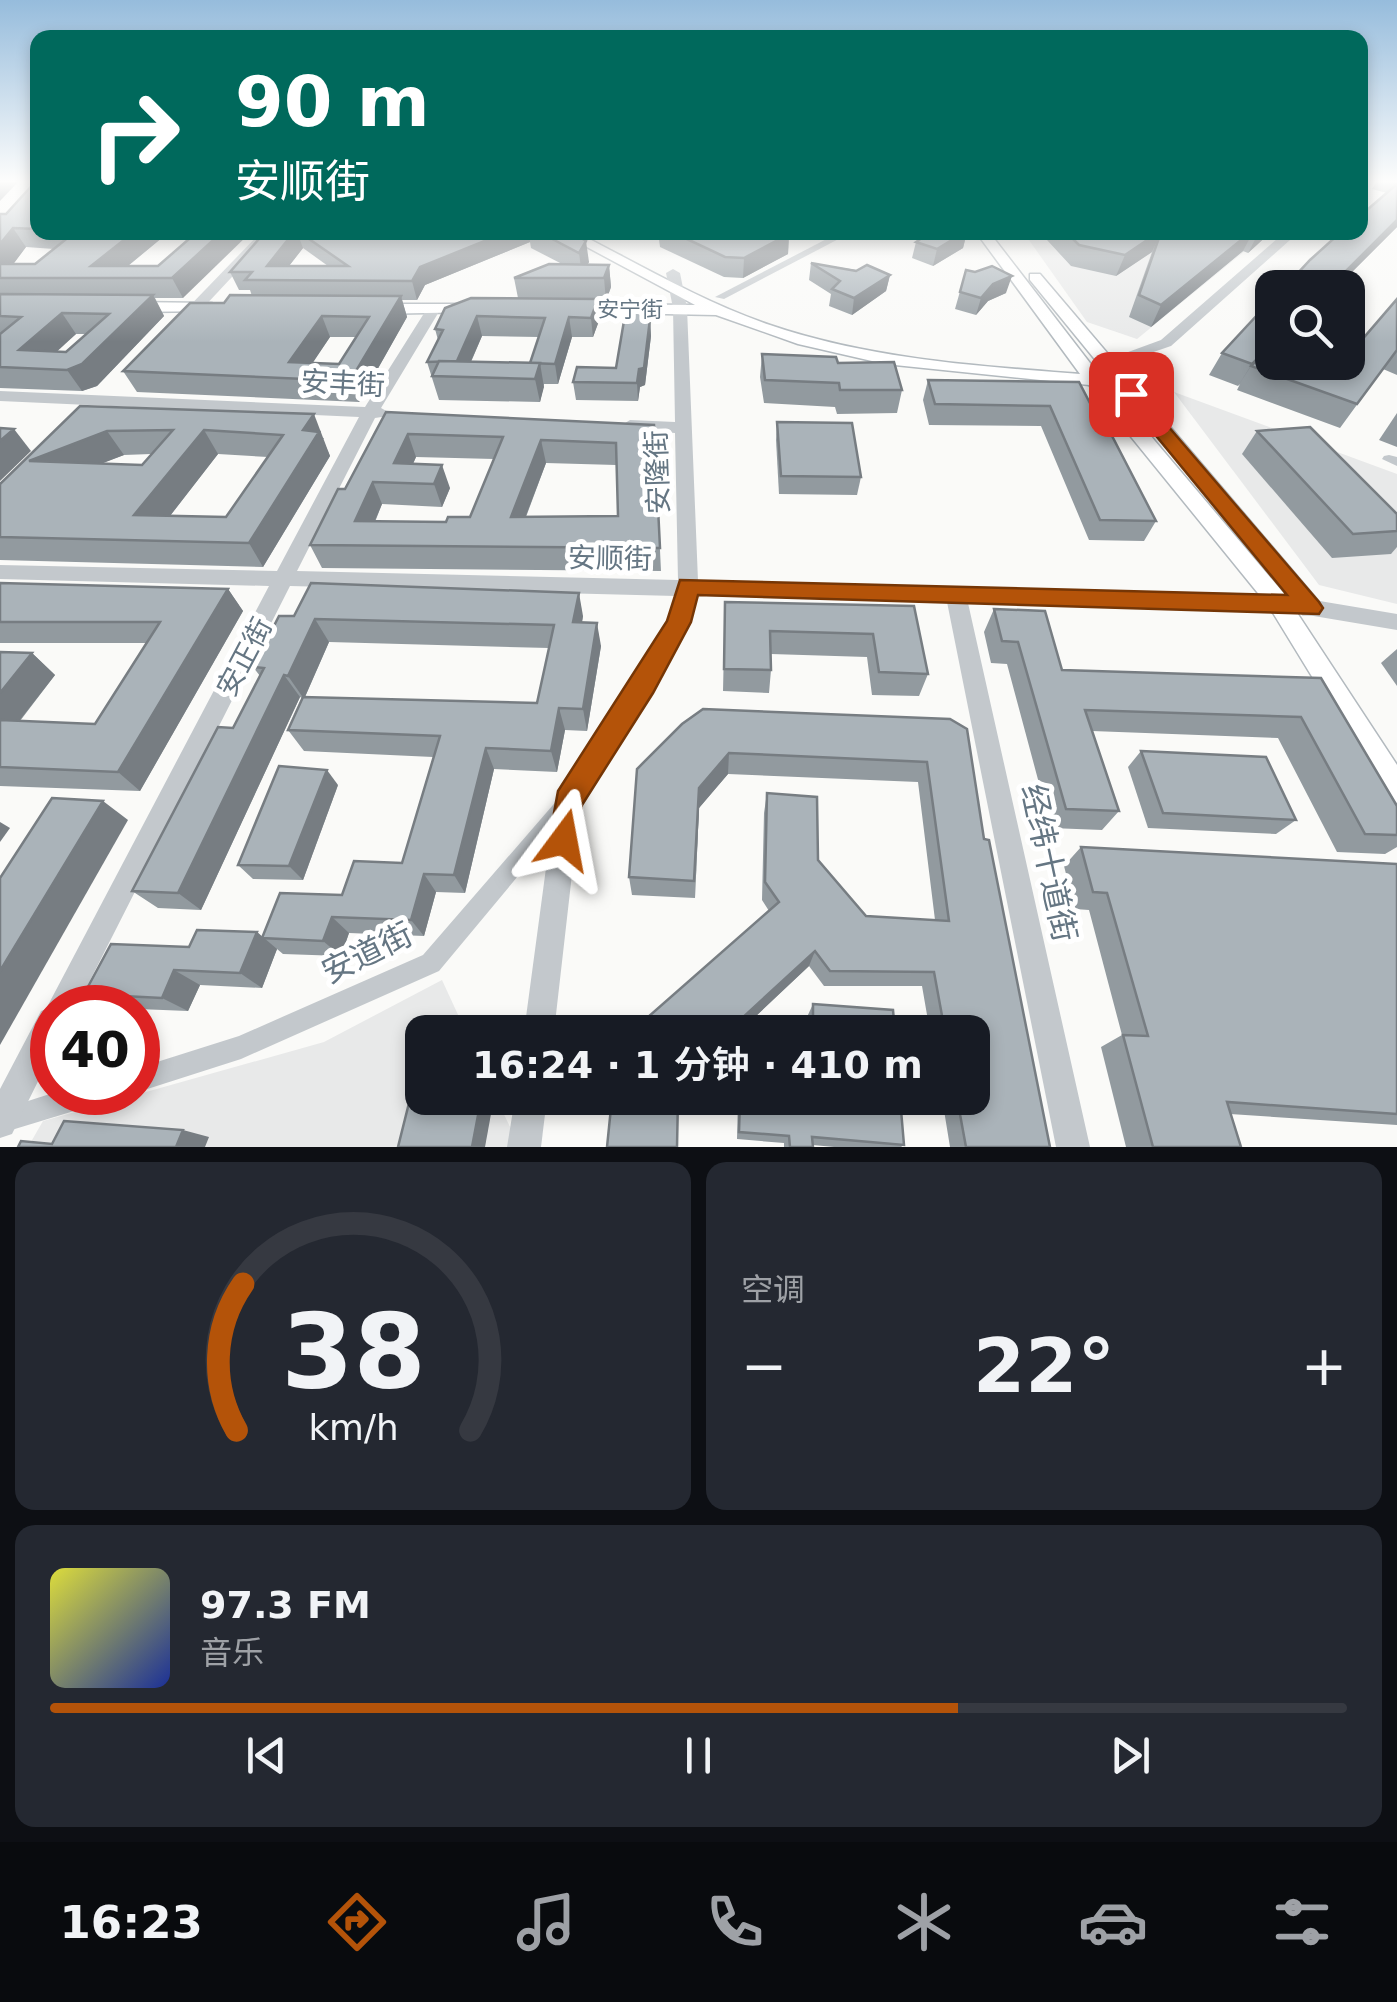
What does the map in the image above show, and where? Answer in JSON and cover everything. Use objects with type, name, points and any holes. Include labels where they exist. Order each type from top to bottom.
[{"type":"main road","points":[[580,240],[676,290]]},
{"type":"main road","points":[[603,240],[676,290]]},
{"type":"main road","points":[[988,240],[1278,602],[1394,779]]},
{"type":"main road","points":[[1004,240],[1092,369],[1311,608]]},
{"type":"main road","name":"安宁街","points":[[547,309],[676,290],[721,304],[810,343],[880,359],[1092,369]]},
{"type":"main road","points":[[117,307],[235,308]]},
{"type":"main road","points":[[354,309],[490,309]]},
{"type":"street","points":[[170,334],[260,240]]},
{"type":"street","points":[[721,304],[834,240]]},
{"type":"street","points":[[1092,369],[1166,343],[1284,240]]},
{"type":"street","name":"安隆街","points":[[568,801],[670,638],[688,586],[676,290]]},
{"type":"street","name":"安正街","points":[[72,985],[370,412],[433,310]]},
{"type":"street","points":[[94,413],[114,393]]},
{"type":"street","name":"安丰街","points":[[0,396],[114,393],[409,414]]},
{"type":"street","points":[[605,424],[684,428]]},
{"type":"street","name":"安顺街","points":[[0,572],[1278,602],[1397,622]]},
{"type":"street","name":"经纬十道街","points":[[956,594],[1073,1147]]},
{"type":"street","points":[[541,1015],[568,801]]},
{"type":"street","name":"安道街","points":[[160,1073],[241,1047],[431,963],[568,801]]},
{"type":"street","points":[[0,1122],[30,1064]]},
{"type":"street","points":[[0,1122],[30,1113]]},
{"type":"street","points":[[524,1147],[529,1115]]},
{"type":"shaded area","points":[[1029,240],[1258,240],[1137,339],[1087,322]]},
{"type":"shaded area","points":[[1174,392],[1397,474],[1397,604],[1319,585]]},
{"type":"shaded area","points":[[442,980],[458,1015],[405,1015],[405,1115],[504,1115],[513,1133],[509,1147],[28,1147],[43,1121],[64,1115],[160,1115],[160,1088],[324,1042]]},
{"type":"building","points":[[1368,235],[1382,235],[1347,270],[1301,270],[1332,240],[1368,240]]},
{"type":"building","points":[[65,240],[124,240],[91,266],[158,266],[188,240],[213,240],[172,278],[0,278],[0,264],[35,264]]},
{"type":"building","points":[[258,240],[288,240],[267,266],[348,266],[311,240],[487,240],[420,267],[412,281],[245,280],[252,272],[230,272]]},
{"type":"building","points":[[554,240],[584,240],[579,253]]},
{"type":"building","points":[[689,240],[778,240],[744,258],[725,257]]},
{"type":"building","points":[[919,240],[952,240],[937,249],[916,242]]},
{"type":"building","points":[[1074,240],[1147,240],[1125,255],[1079,245]]},
{"type":"building","points":[[1158,240],[1241,240],[1161,305],[1139,295]]},
{"type":"building","points":[[811,263],[856,271],[867,265],[890,275],[854,298],[832,289],[840,281]]},
{"type":"building","points":[[549,264],[609,265],[604,278],[514,278]]},
{"type":"building","points":[[992,266],[1012,276],[993,284],[981,298],[960,292],[966,270],[975,272]]},
{"type":"building","points":[[0,294],[153,295],[82,364],[67,370],[0,367],[0,334],[21,317],[0,316]],"holes":[[[62,313],[109,314],[66,352],[19,350]]]},
{"type":"building","points":[[230,295],[401,296],[350,381],[123,371],[190,303],[224,303]],"holes":[[[322,316],[369,317],[339,364],[289,362]]]},
{"type":"building","points":[[471,298],[598,299],[591,318],[569,317],[555,364],[530,363],[545,318],[477,316],[457,361],[427,362],[443,330],[435,329],[445,308]]},
{"type":"building","points":[[1397,299],[1397,350],[1357,404],[1290,380],[1365,380],[1365,336]]},
{"type":"building","points":[[626,309],[644,309],[642,319],[650,319],[644,368],[639,369],[637,383],[573,382],[577,367],[616,368]]},
{"type":"building","points":[[1255,317],[1255,361],[1252,364],[1222,353]]},
{"type":"building","points":[[762,354],[836,357],[838,363],[894,362],[902,390],[840,390],[839,383],[765,380]]},
{"type":"building","points":[[439,361],[540,363],[535,379],[432,376]]},
{"type":"building","points":[[928,380],[1079,382],[1156,521],[1100,520],[1050,406],[935,404]]},
{"type":"building","points":[[80,406],[314,414],[303,430],[319,432],[249,543],[0,537],[0,484]],"holes":[[[173,430],[142,465],[29,461],[107,431]],[[204,430],[283,435],[226,517],[134,515]]]},
{"type":"building","points":[[386,412],[654,425],[660,548],[310,545],[338,489],[345,489]],"holes":[[[408,434],[503,437],[470,517],[448,517],[446,522],[355,521],[373,482],[434,484],[442,465],[394,463]],[[541,440],[616,443],[618,516],[511,517]]]},
{"type":"building","points":[[777,422],[852,423],[861,477],[781,476]]},
{"type":"building","points":[[1310,427],[1397,514],[1397,531],[1353,534],[1257,431]]},
{"type":"building","points":[[0,428],[14,429],[0,441]]},
{"type":"building","points":[[0,583],[228,589],[118,772],[0,767],[0,720],[95,724],[160,622],[0,622]]},
{"type":"building","points":[[311,583],[579,593],[573,622],[597,623],[583,709],[559,708],[551,751],[486,748],[454,875],[424,874],[411,920],[332,917],[323,941],[262,938],[280,893],[342,895],[354,861],[402,863],[440,736],[288,730],[303,697],[537,703],[554,625],[315,619],[178,893],[132,891],[218,727],[233,728],[264,668],[253,667],[279,616],[294,616]]},
{"type":"building","points":[[725,602],[914,606],[928,674],[879,672],[873,634],[770,631],[771,670],[724,669]]},
{"type":"building","points":[[994,609],[1045,611],[1062,670],[1321,678],[1397,806],[1397,835],[1365,834],[1301,717],[1085,710],[1119,811],[1066,809],[1018,642],[1002,641]]},
{"type":"building","points":[[0,652],[32,653],[0,693]]},
{"type":"building","points":[[703,709],[950,719],[967,729],[984,839],[989,840],[1050,1147],[966,1147],[960,1115],[990,1115],[990,1015],[942,1015],[934,972],[830,971],[815,951],[745,1015],[650,1015],[779,902],[765,882],[767,793],[817,797],[818,860],[866,916],[949,921],[927,762],[729,753],[699,788],[694,881],[629,877],[637,769],[682,724]]},
{"type":"building","points":[[1141,751],[1266,757],[1296,820],[1163,813]]},
{"type":"building","points":[[279,766],[327,770],[289,866],[238,865]]},
{"type":"building","points":[[52,798],[103,801],[0,971],[0,878]]},
{"type":"building","points":[[1081,847],[1397,864],[1397,1114],[1227,1102],[1241,1147],[1153,1147],[1123,1035],[1148,1036],[1107,893],[1093,892]]},
{"type":"building","points":[[197,930],[257,932],[240,973],[174,970],[162,998],[160,985],[89,985],[111,944],[189,947]]},
{"type":"building","points":[[813,1004],[893,1010],[893,1015],[813,1015]]},
{"type":"building","points":[[406,1115],[478,1115],[472,1147],[398,1147]]},
{"type":"building","points":[[610,1115],[678,1115],[677,1147],[607,1147]]},
{"type":"building","points":[[740,1115],[901,1115],[904,1145],[812,1137],[813,1147],[790,1147],[789,1136],[739,1132]]},
{"type":"building","points":[[64,1121],[183,1130],[176,1147],[18,1147],[21,1141],[52,1144]]},
{"type":"route","points":[[564,840],[568,801],[644,686],[679,622],[688,586],[1278,602],[1311,608],[1131,394]]}]
